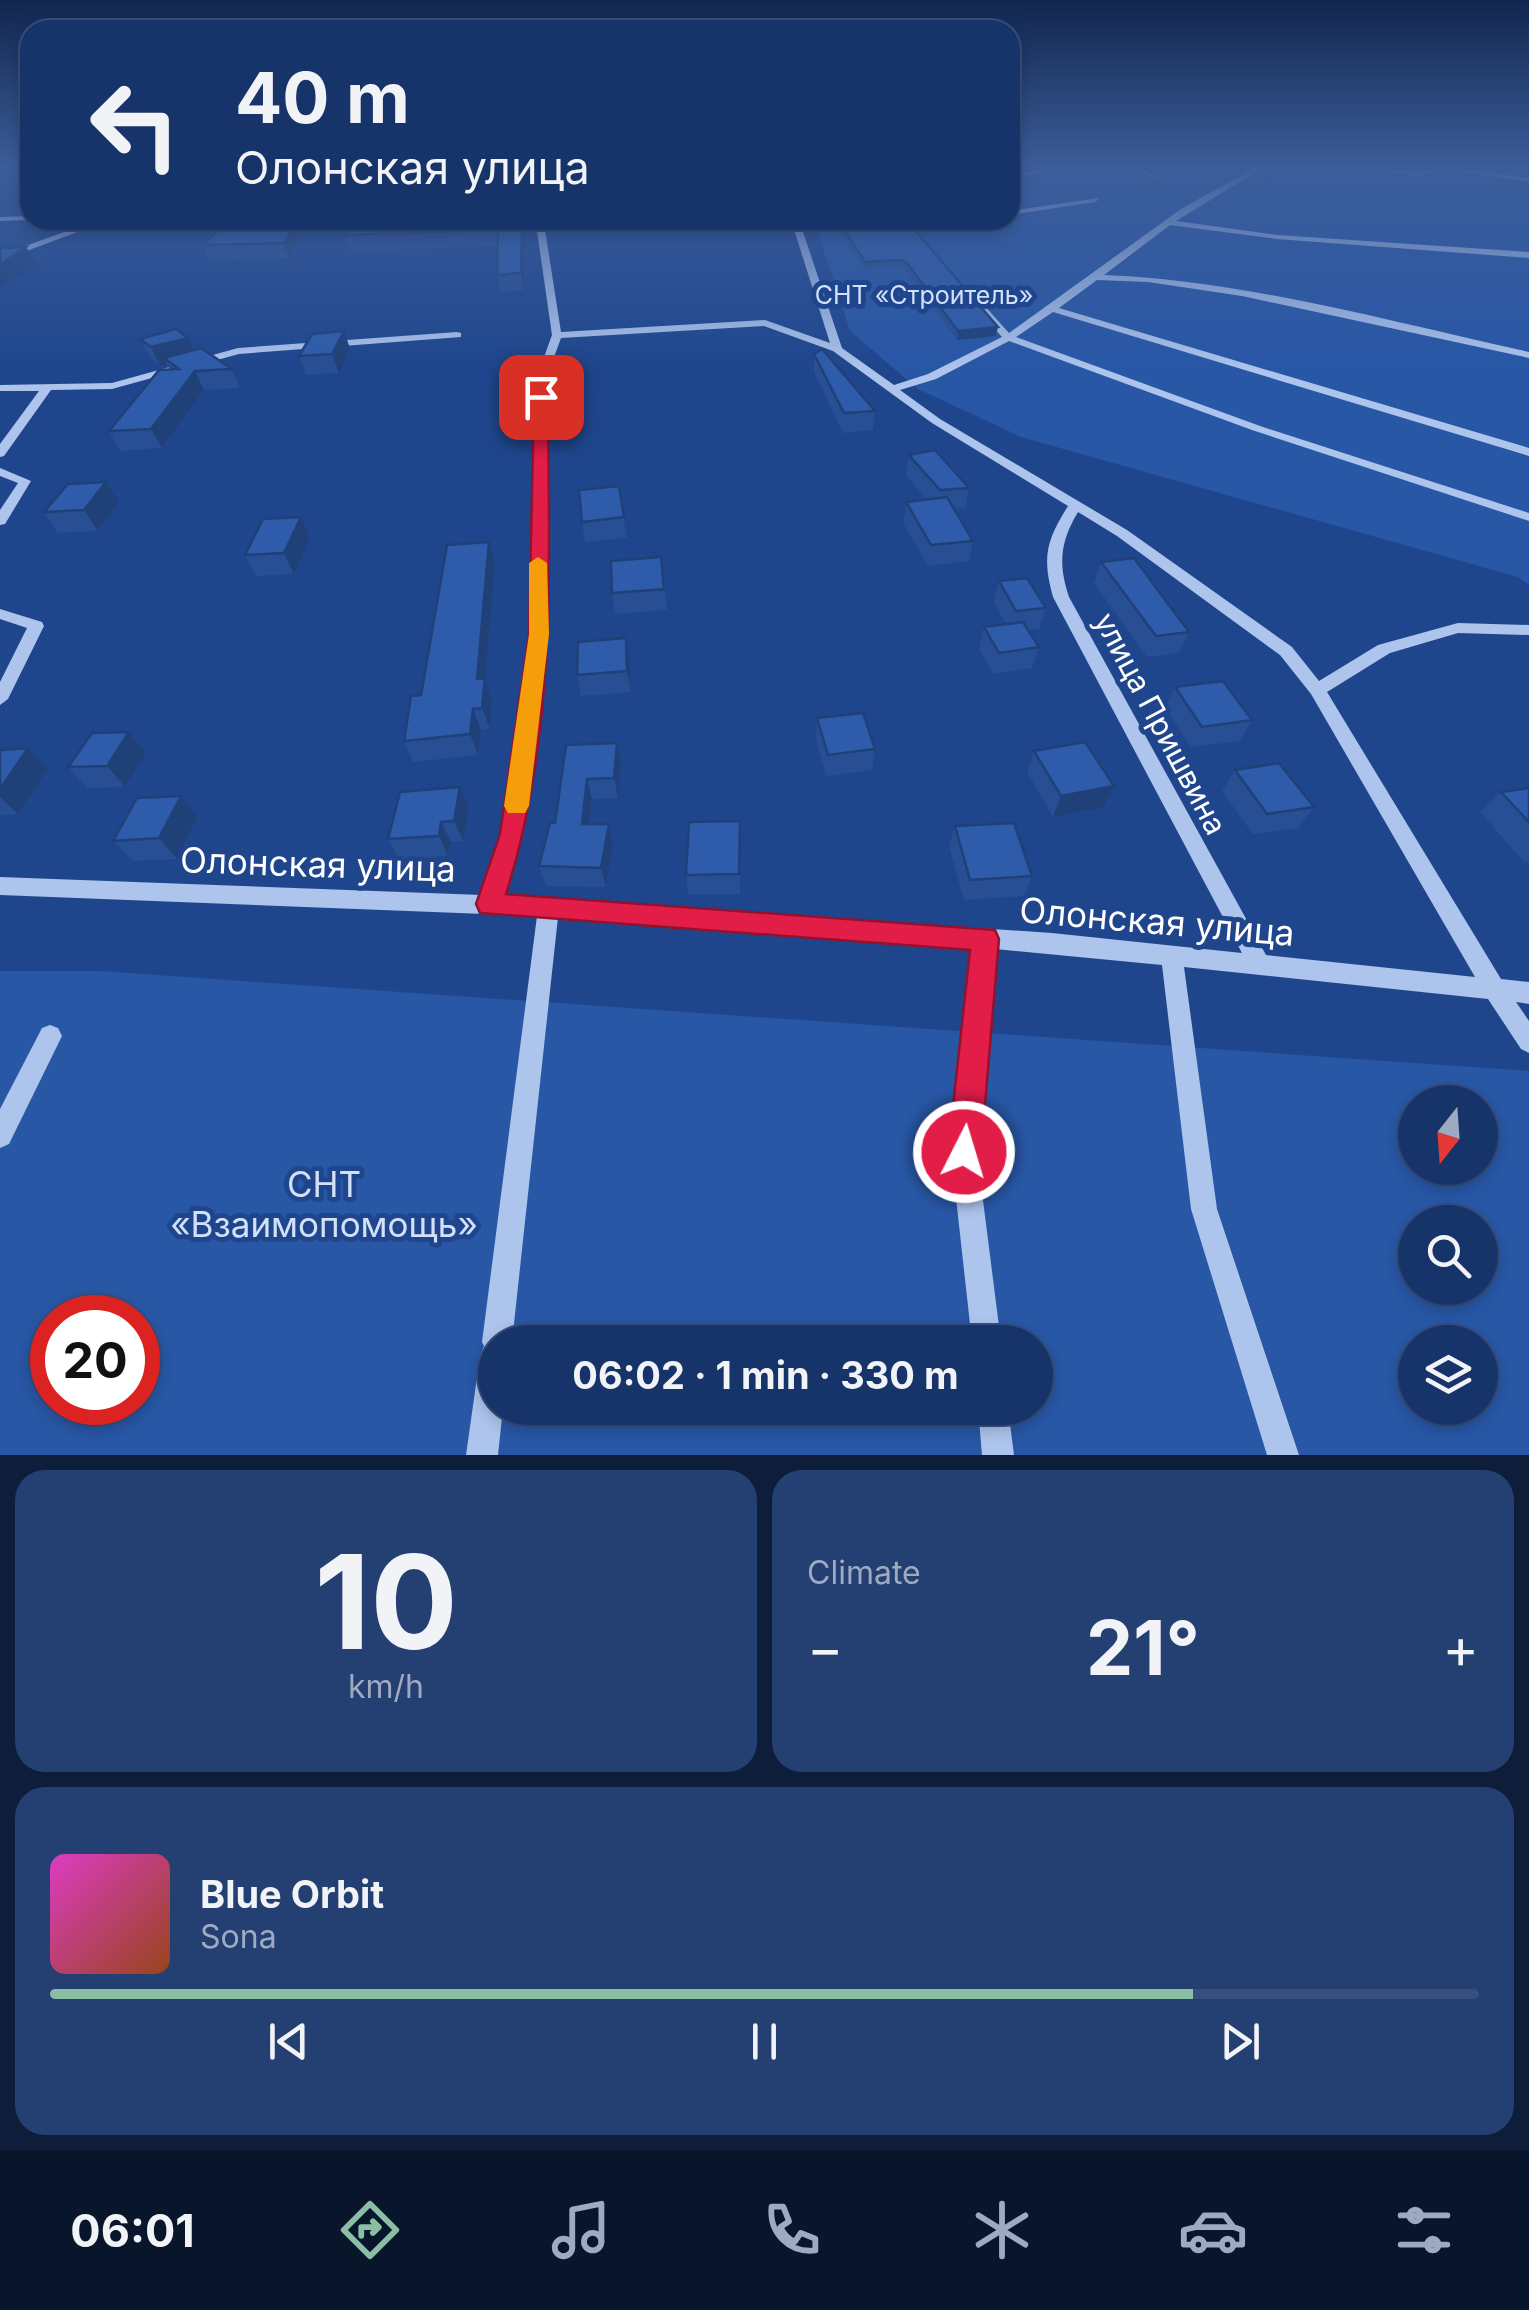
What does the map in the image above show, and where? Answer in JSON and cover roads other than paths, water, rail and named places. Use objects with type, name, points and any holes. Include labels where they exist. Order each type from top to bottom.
[{"type":"street","points":[[0,258],[67,234]]},
{"type":"street","points":[[490,904],[512,834],[539,634],[541,397],[544,371],[557,335],[542,234]]},
{"type":"street","points":[[799,234],[836,350]]},
{"type":"street","points":[[915,234],[920,240]]},
{"type":"street","points":[[892,389],[928,380],[1007,337],[1098,277],[1154,234]]},
{"type":"street","points":[[1261,234],[1529,255]]},
{"type":"street","points":[[1098,277],[1148,279],[1242,293],[1529,355]]},
{"type":"street","points":[[958,281],[1007,337],[1256,428],[1529,517]]},
{"type":"street","points":[[1048,308],[1529,452]]},
{"type":"street","points":[[557,335],[765,323],[836,350],[936,420],[1122,533],[1254,627],[1286,651],[1317,690],[1494,989],[1529,1041]]},
{"type":"street","points":[[0,388],[112,386],[238,350],[457,336]]},
{"type":"street","points":[[0,453],[49,386]]},
{"type":"street","points":[[0,472],[25,481],[0,522]]},
{"type":"street","name":"улица Пришвина","points":[[1075,505],[1054,538],[1050,554],[1061,597],[1260,964]]},
{"type":"street","points":[[0,614],[36,626],[0,699]]},
{"type":"street","points":[[1317,690],[1384,650],[1458,628],[1529,630]]},
{"type":"street","name":"Олонская улица","points":[[0,886],[549,908],[985,939],[1529,993]]},
{"type":"street","points":[[499,1325],[549,908]]},
{"type":"street","points":[[984,1325],[964,1152],[985,939]]},
{"type":"street","points":[[1172,956],[1204,1209],[1283,1455]]},
{"type":"street","points":[[0,1134],[50,1036]]},
{"type":"street","points":[[482,1455],[486,1425]]},
{"type":"street","points":[[995,1425],[998,1455]]},
{"type":"park label","name":"СНТ «Строитель»","points":[[924,295]]},
{"type":"park label","name":"СНТ «Взаимопомощь»","points":[[324,1205]]}]
